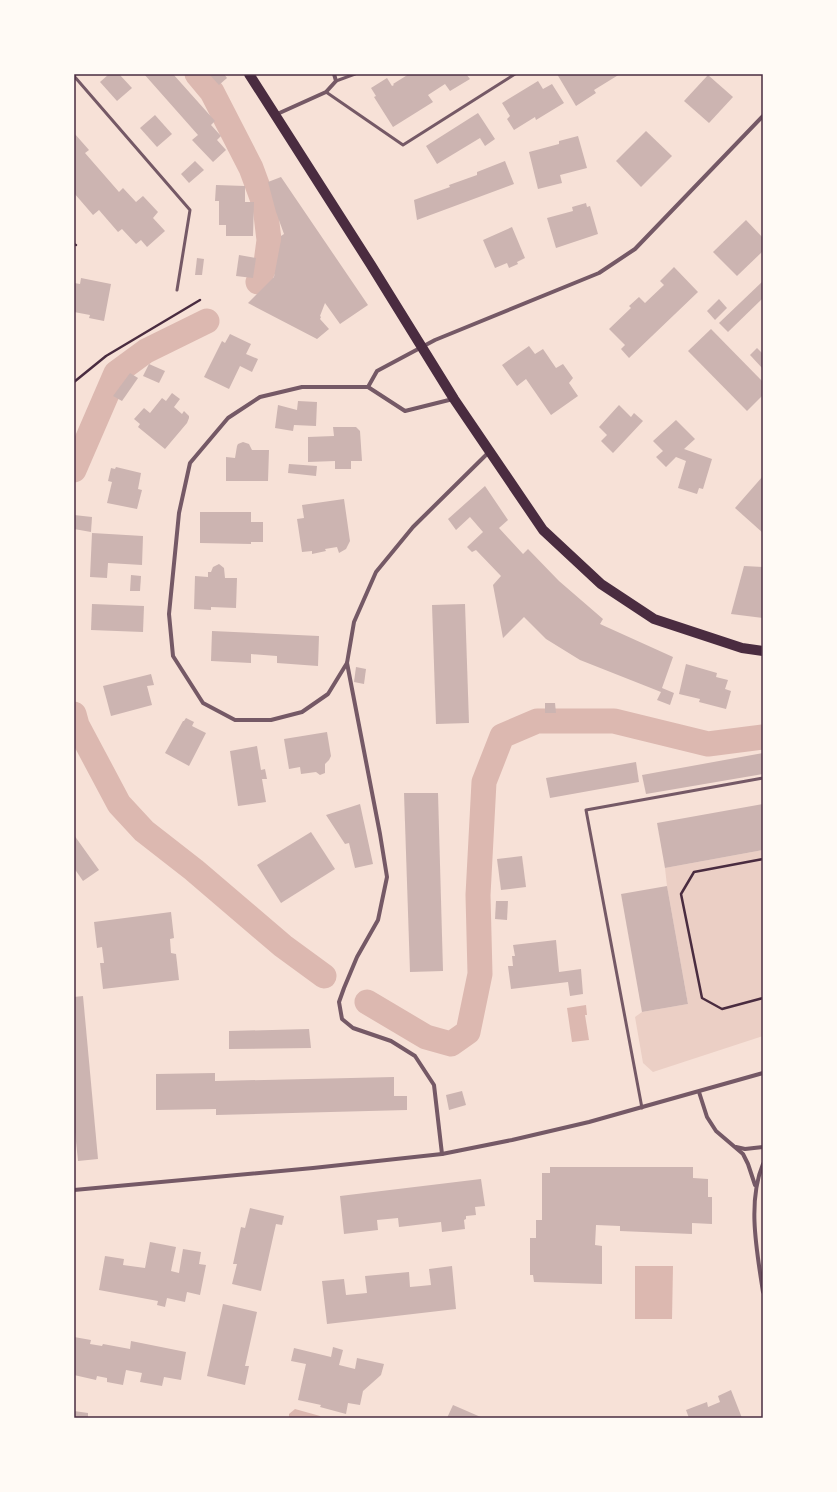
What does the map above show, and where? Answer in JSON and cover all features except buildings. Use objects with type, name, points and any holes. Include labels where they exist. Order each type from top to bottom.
[{"type":"main road","points":[[249,74],[454,399],[543,530],[601,584],[654,619],[742,648],[763,651]]},
{"type":"street","points":[[275,115],[326,92],[336,81],[334,74]]},
{"type":"street","points":[[368,387],[377,371],[435,340],[599,273],[635,249],[763,116]]},
{"type":"street","points":[[347,663],[328,694],[302,712],[271,720],[235,720],[203,703],[173,656],[169,614],[179,513],[190,463],[228,418],[260,397],[302,387],[368,387],[405,411],[454,399]]},
{"type":"street","points":[[442,1154],[434,1085],[415,1056],[391,1041],[353,1028],[342,1019],[339,1002],[357,957],[378,920],[387,877],[347,663],[354,622],[376,572],[413,526],[489,451]]},
{"type":"street","points":[[74,1190],[313,1168],[442,1154],[512,1140],[642,1108],[763,1073]]},
{"type":"street","points":[[699,1092],[707,1117],[716,1131],[743,1154],[756,1185]]},
{"type":"street","points":[[733,1146],[745,1149],[763,1147]]},
{"type":"street","points":[[763,1164],[756,1185],[755,1223],[758,1262],[763,1292]]},
{"type":"lane","points":[[336,81],[355,74]]},
{"type":"lane","points":[[326,92],[403,145],[515,74]]},
{"type":"lane","points":[[74,76],[190,210],[177,290]]},
{"type":"lane","points":[[642,1108],[586,810],[763,778]]},
{"type":"path","points":[[74,382],[106,356],[200,300]]},
{"type":"path","points":[[763,859],[694,872],[681,894],[702,998],[722,1009],[763,998]]},
{"type":"shaded area","points":[[763,850],[763,1036],[653,1072],[643,1063],[635,1017],[642,1012],[688,1004],[665,868]]},
{"type":"shaded area","points":[[586,1005],[587,1015],[585,1015],[589,1040],[572,1042],[567,1008]]},
{"type":"shaded area","points":[[635,1266],[673,1266],[672,1319],[635,1319]]},
{"type":"shaded area","points":[[295,1409],[320,1416],[321,1418],[289,1418],[289,1414]]},
{"type":"waterway","points":[[197,74],[212,92],[251,168],[265,206],[269,240],[266,263],[258,282]]},
{"type":"waterway","points":[[74,470],[116,373],[146,351],[207,321]]},
{"type":"waterway","points":[[74,714],[77,725],[119,804],[144,831],[194,870],[283,946],[324,976]]},
{"type":"waterway","points":[[367,1002],[426,1037],[451,1044],[468,1032],[480,974],[478,895],[484,782],[502,736],[537,721],[614,721],[708,744],[763,737]]}]
